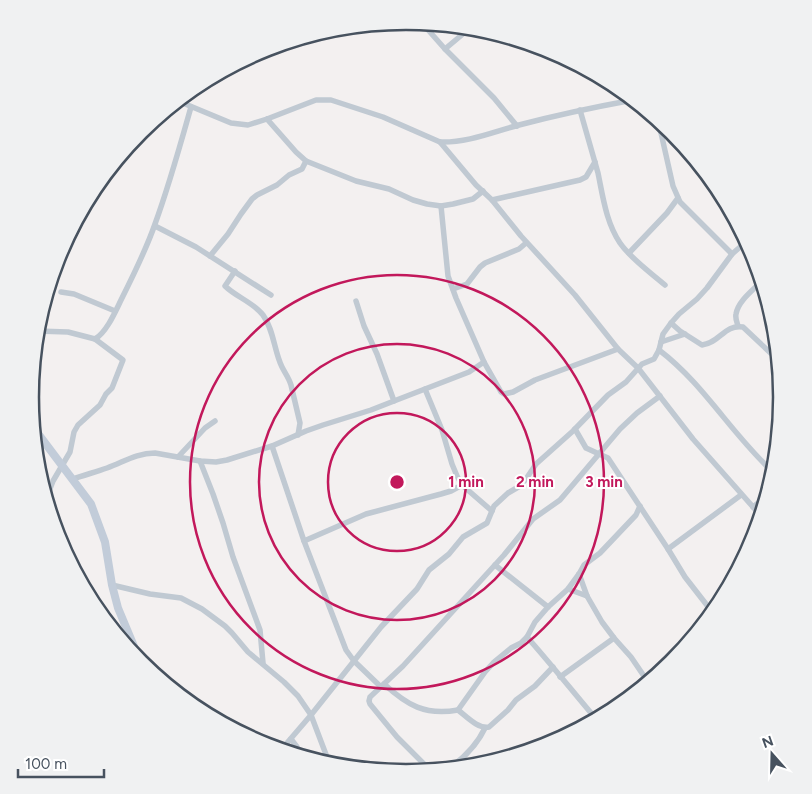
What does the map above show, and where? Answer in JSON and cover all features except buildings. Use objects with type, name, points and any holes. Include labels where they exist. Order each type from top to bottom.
[{"type":"street","points":[[429,31],[494,98],[517,126]]},
{"type":"street","points":[[445,49],[462,34]]},
{"type":"street","points":[[186,104],[231,123],[248,125],[316,100],[330,100],[383,116],[440,142],[456,142],[580,110],[623,102]]},
{"type":"street","points":[[95,339],[110,321],[155,226],[191,107]]},
{"type":"street","points":[[580,110],[612,230],[629,253],[665,285]]},
{"type":"street","points":[[267,119],[306,161],[356,181],[389,189],[412,200],[441,206],[473,199],[483,191]]},
{"type":"street","points":[[659,131],[673,186],[682,206],[732,254]]},
{"type":"street","points":[[440,142],[492,200],[526,243],[574,295],[618,349],[638,368],[693,439],[755,510]]},
{"type":"street","points":[[453,157],[456,142]]},
{"type":"street","points":[[210,256],[252,199],[277,185],[289,175],[302,169],[306,161]]},
{"type":"street","points":[[583,179],[595,162]]},
{"type":"street","points":[[492,200],[583,179],[599,178]]},
{"type":"street","points":[[629,253],[667,213],[678,198]]},
{"type":"street","points":[[441,206],[448,276],[452,289],[484,362],[501,392],[504,394],[514,392],[535,380],[618,349]]},
{"type":"street","points":[[155,226],[210,256],[271,295]]},
{"type":"street","points":[[452,289],[467,284],[485,263],[519,249],[526,243]]},
{"type":"street","points":[[286,744],[381,627],[417,589],[429,570],[449,554],[463,537],[487,523],[498,502],[526,480],[536,464],[575,429],[608,395],[626,382],[642,364],[654,359],[659,350],[663,334],[672,322],[707,288],[732,254],[740,247]]},
{"type":"street","points":[[235,271],[225,286],[261,312],[268,324],[281,366],[291,385],[300,425],[298,435]]},
{"type":"street","points":[[738,326],[736,315],[738,308],[756,287]]},
{"type":"street","points":[[61,292],[74,294],[115,311]]},
{"type":"street","points":[[356,301],[394,401]]},
{"type":"street","points":[[672,322],[676,328],[702,345],[713,342],[727,330],[741,326],[770,353]]},
{"type":"street","points":[[45,331],[68,332],[95,339],[123,360],[112,388],[100,405],[78,424],[74,432],[70,452],[51,487]]},
{"type":"street","points":[[661,342],[685,334]]},
{"type":"street","points":[[659,350],[670,358],[694,382],[752,452],[767,466]]},
{"type":"street","points":[[73,479],[140,455],[155,453],[200,461],[221,461],[272,446],[306,431],[371,410],[469,372],[484,362]]},
{"type":"street","points":[[430,400],[438,384]]},
{"type":"street","points":[[425,389],[442,430],[457,476],[462,485],[492,511]]},
{"type":"street","points":[[423,763],[397,737],[370,704],[370,697],[397,673],[495,565],[533,519],[560,500],[620,429],[660,396]]},
{"type":"street","points":[[178,457],[204,428],[215,421]]},
{"type":"street","points":[[575,429],[586,448],[608,458],[685,577],[707,606]]},
{"type":"street","points":[[41,438],[91,504],[105,542],[118,608],[132,641]]},
{"type":"street","points":[[272,446],[304,541],[346,650],[354,661],[382,685],[412,706],[424,710],[450,712],[458,710],[485,672],[494,662],[527,637],[535,622],[568,589],[584,565],[600,553],[636,515],[640,506]]},
{"type":"street","points":[[200,461],[214,494],[233,558],[259,627],[263,663]]},
{"type":"street","points":[[304,541],[366,514],[451,491],[462,485]]},
{"type":"street","points":[[668,549],[741,495]]},
{"type":"street","points":[[753,507],[757,504]]},
{"type":"street","points":[[636,515],[645,513]]},
{"type":"street","points":[[495,565],[548,607]]},
{"type":"street","points":[[579,574],[587,596],[602,622],[644,676]]},
{"type":"street","points":[[112,585],[150,594],[181,598],[202,609],[225,626],[248,652],[263,663],[295,693],[310,715],[326,755]]},
{"type":"street","points":[[568,589],[587,596]]},
{"type":"street","points":[[527,637],[590,715]]},
{"type":"street","points":[[560,677],[614,638]]},
{"type":"street","points":[[459,760],[479,740],[485,728],[489,727],[516,700],[535,686],[553,667]]},
{"type":"street","points":[[458,710],[473,722],[485,728]]},
{"type":"street","points":[[291,739],[297,747]]}]
